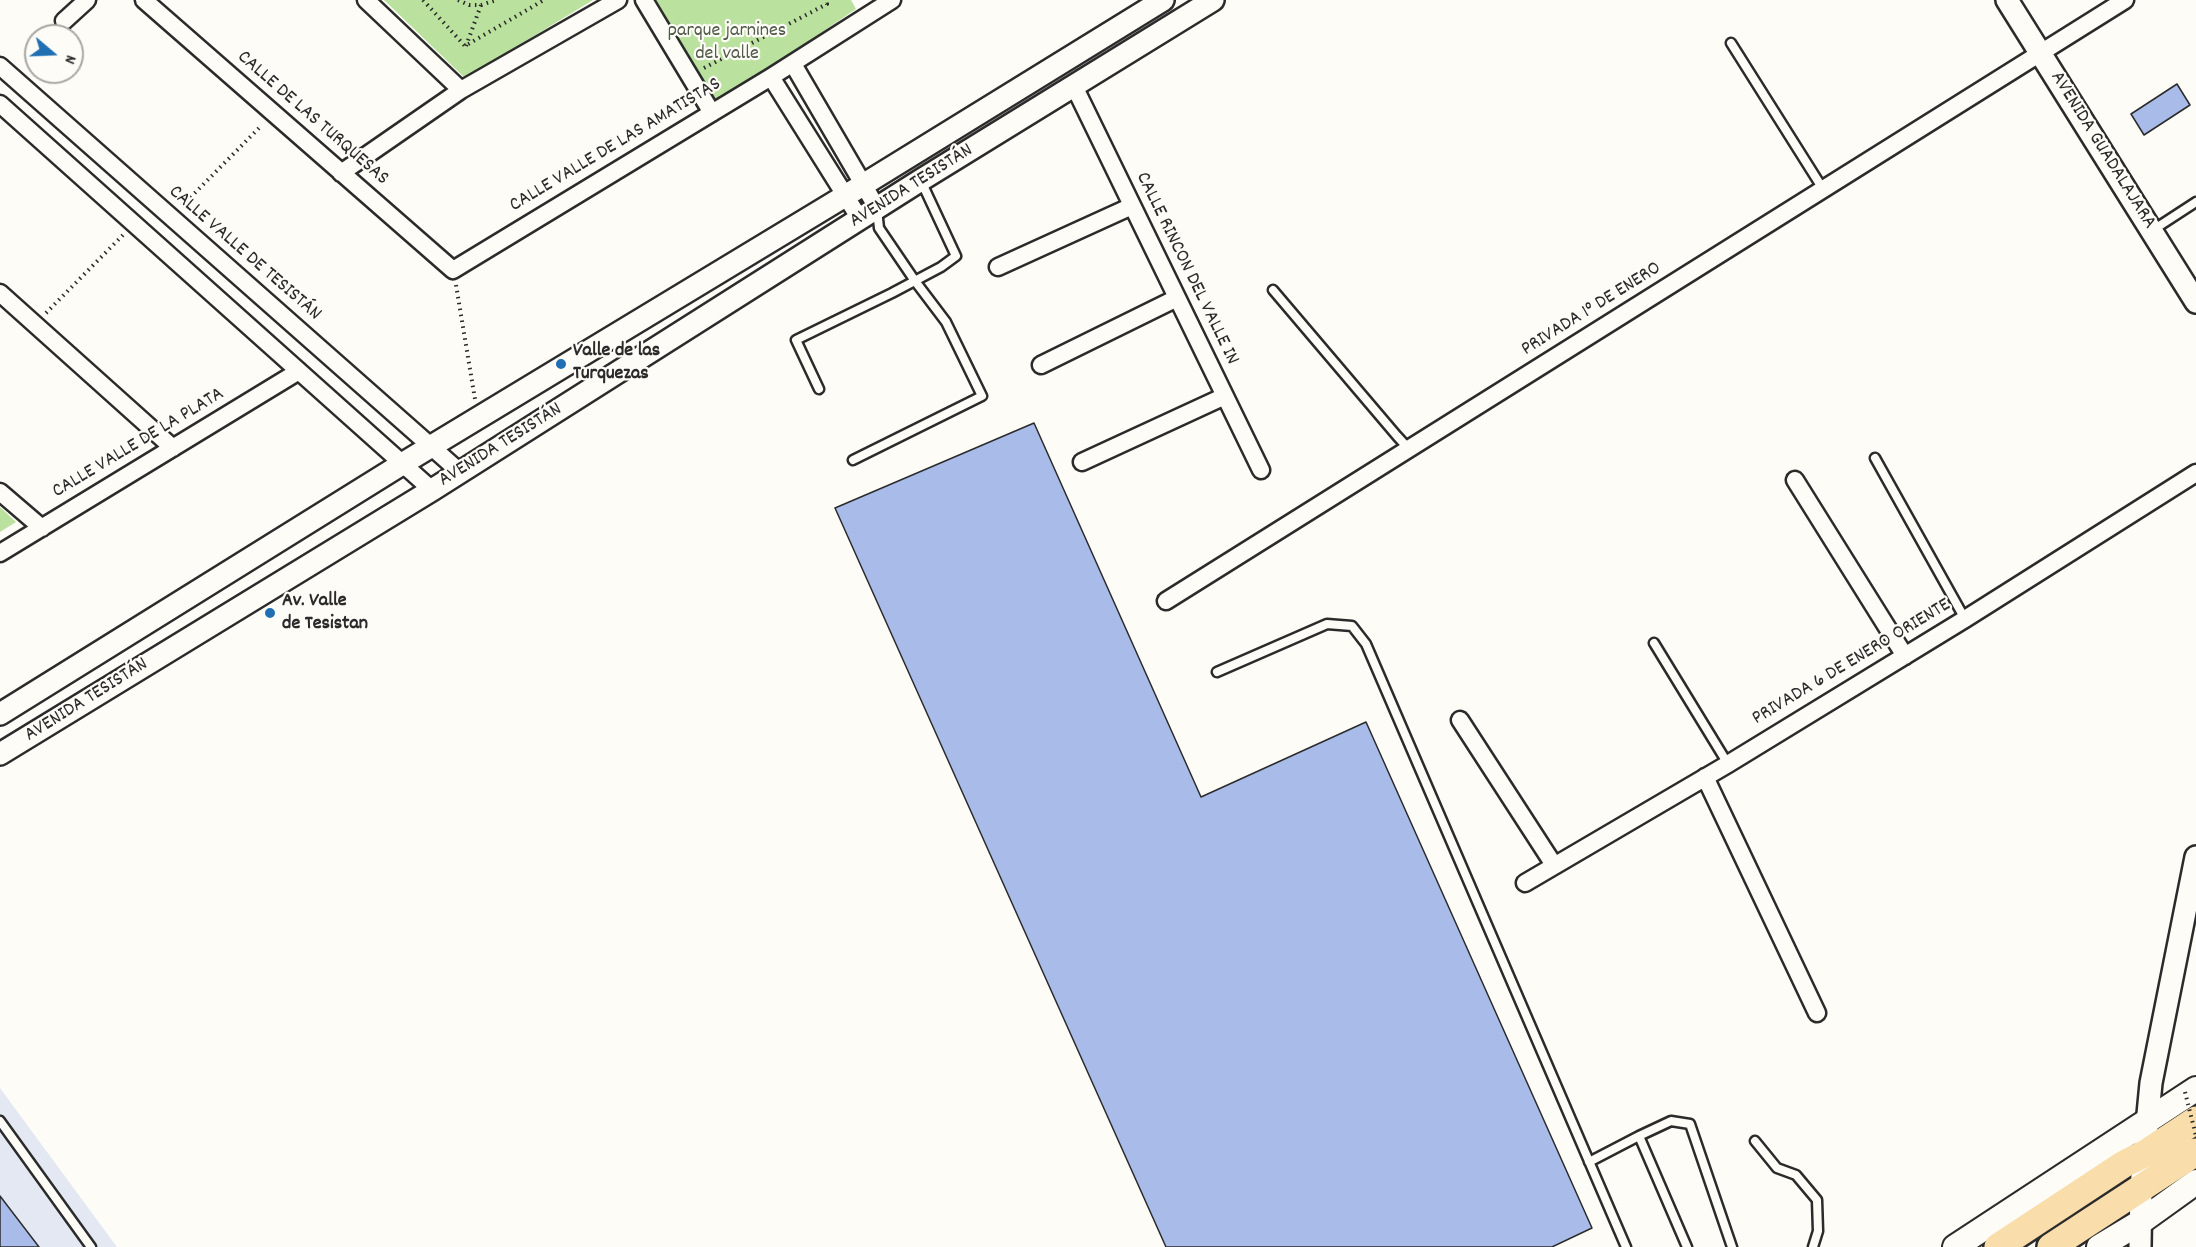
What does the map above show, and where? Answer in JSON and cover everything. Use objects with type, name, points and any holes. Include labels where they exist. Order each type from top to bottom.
[{"type":"main road","points":[[1998,1247],[2136,1143],[2190,1090]]},
{"type":"main road","points":[[1955,1247],[2136,1143],[2196,1120]]},
{"type":"main road","points":[[2050,1247],[2196,1152]]},
{"type":"main road","points":[[2112,1243],[2196,1182]]},
{"type":"street","points":[[63,21],[87,0]]},
{"type":"street","name":"CALLE DE LAS TURQUESAS","points":[[144,0],[453,270]]},
{"type":"street","points":[[366,0],[461,90]]},
{"type":"street","points":[[341,174],[461,90],[618,0]]},
{"type":"street","points":[[644,0],[712,113]]},
{"type":"street","name":"CALLE VALLE DE LAS AMATISTAS","points":[[453,270],[793,64],[868,7],[892,0]]},
{"type":"street","name":"AVENIDA TESISTÁN","points":[[0,714],[402,464],[1163,0]]},
{"type":"street","name":"AVENIDA TESISTÁN","points":[[0,754],[872,218],[921,180],[1213,0]]},
{"type":"street","name":"AVENIDA GUADALAJARA","points":[[2007,0],[2196,302]]},
{"type":"street","name":"PRIVADA 1° DE ENERO","points":[[1166,601],[2126,0]]},
{"type":"street","points":[[793,64],[864,184],[872,218]]},
{"type":"street","name":"CALLE VALLE DE TESISTÁN","points":[[0,66],[460,472]]},
{"type":"street","points":[[771,77],[845,196],[872,218]]},
{"type":"street","name":"CALLE RINCON DEL VALLE IN","points":[[1074,86],[1261,470]]},
{"type":"street","points":[[0,104],[432,490]]},
{"type":"street","points":[[998,267],[1132,206]]},
{"type":"street","points":[[0,293],[173,448]]},
{"type":"street","points":[[1041,365],[1177,298]]},
{"type":"street","name":"CALLE VALLE DE LA PLATA","points":[[0,553],[299,371]]},
{"type":"street","points":[[1082,462],[1226,396]]},
{"type":"street","name":"PRIVADA 6 DE ENERO ORIENTE","points":[[1525,883],[1728,764],[1905,656],[2196,472]]},
{"type":"street","points":[[1795,480],[1905,656]]},
{"type":"street","points":[[0,492],[42,528]]},
{"type":"street","points":[[1460,720],[1554,865]]},
{"type":"street","points":[[1705,777],[1817,1012]]},
{"type":"street","points":[[2112,1243],[2118,1201],[2151,1083],[2193,888],[2196,857]]},
{"type":"street","points":[[2136,1143],[2141,1187],[2140,1247]]},
{"type":"lane","points":[[1731,44],[1823,189]]},
{"type":"lane","points":[[819,389],[796,340],[915,281],[956,256],[921,180]]},
{"type":"lane","points":[[2152,230],[2196,202]]},
{"type":"lane","points":[[853,460],[982,396],[946,322],[872,218]]},
{"type":"lane","points":[[1273,290],[1396,436],[1410,449]]},
{"type":"lane","points":[[1875,458],[1965,619]]},
{"type":"lane","points":[[1217,672],[1327,624],[1352,626],[1366,645],[1626,1247]]},
{"type":"lane","points":[[1654,643],[1728,764]]},
{"type":"lane","points":[[0,1121],[91,1247]]},
{"type":"lane","points":[[1589,1162],[1671,1121],[1690,1124],[1732,1247]]},
{"type":"lane","points":[[1640,1136],[1687,1247]]},
{"type":"lane","points":[[1755,1141],[1777,1168],[1796,1176],[1817,1200],[1818,1231],[1813,1247]]},
{"type":"path","points":[[423,0],[465,46]]},
{"type":"path","points":[[458,0],[469,5],[481,6],[496,0]]},
{"type":"path","points":[[465,46],[544,0]]},
{"type":"path","points":[[700,71],[827,4],[824,0]]},
{"type":"path","points":[[465,46],[481,6]]},
{"type":"path","points":[[171,217],[274,113]]},
{"type":"path","points":[[34,325],[134,224]]},
{"type":"path","points":[[453,270],[479,417]]},
{"type":"path","points":[[2190,1090],[2196,1136]]},
{"type":"shaded area","points":[[0,1088],[117,1247],[0,1247]]},
{"type":"green space","points":[[384,0],[593,0],[465,78]]},
{"type":"green space","name":"parque jarnines del valle","points":[[648,0],[851,0],[856,9],[715,105]]},
{"type":"green space","points":[[0,507],[16,522],[0,532]]},
{"type":"building","points":[[2177,84],[2190,105],[2144,135],[2131,114]]},
{"type":"building","points":[[1034,423],[1201,797],[1366,722],[1592,1228],[1552,1247],[1166,1247],[835,508]]},
{"type":"building","points":[[0,1196],[39,1247],[0,1247]]},
{"type":"place","name":"Valle de las Turquezas","points":[[561,364]]},
{"type":"place","name":"Av. Valle de Tesistan","points":[[270,613]]}]
